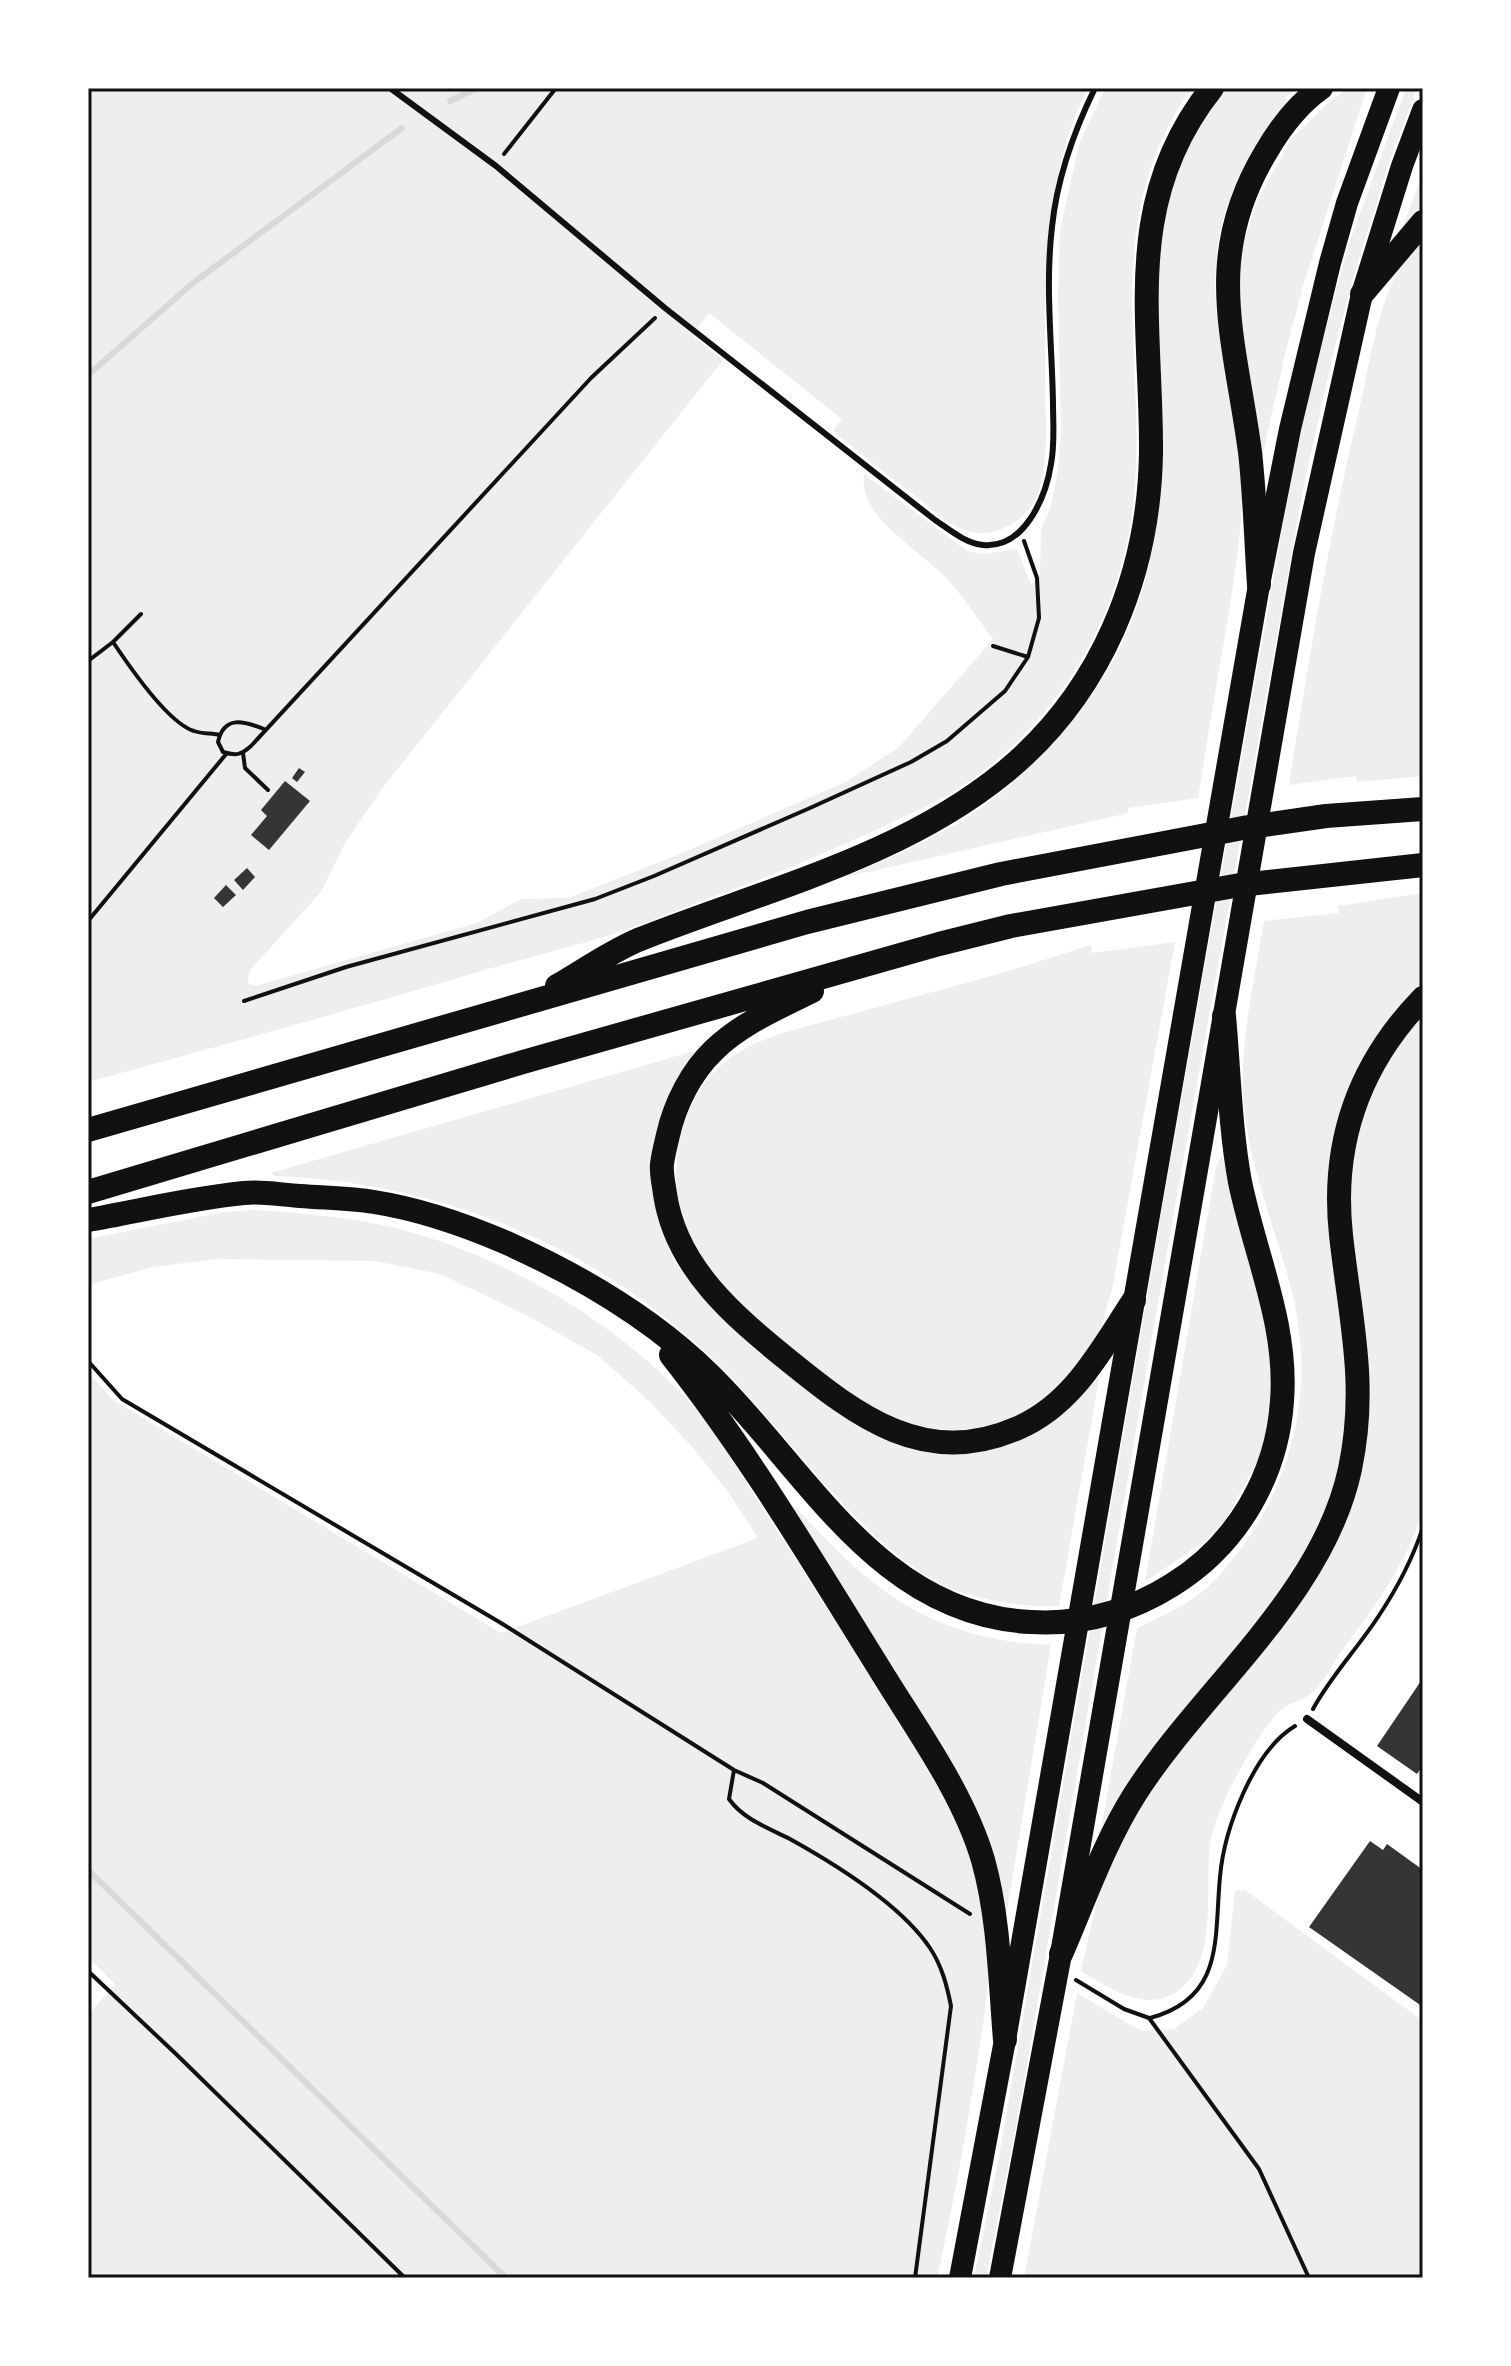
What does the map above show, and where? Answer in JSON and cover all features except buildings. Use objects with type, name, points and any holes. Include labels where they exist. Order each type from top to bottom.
[{"type":"highway","points":[[522,1006],[636,941],[808,877],[926,825],[1005,771],[1034,745],[1069,705],[1101,656],[1113,631],[1138,559],[1147,512],[1150,466],[1146,282],[1153,214],[1159,188],[1177,143],[1212,88]]},
{"type":"highway","points":[[960,2278],[1005,2040],[1259,585],[1290,429],[1330,263],[1347,203],[1389,88]]},
{"type":"highway","points":[[1259,585],[1250,456],[1226,298],[1229,247],[1237,210],[1255,170],[1276,135],[1317,91]]},
{"type":"highway","points":[[1000,2278],[1061,1954],[1304,553],[1362,294],[1423,110]]},
{"type":"highway","points":[[1362,294],[1423,222]]},
{"type":"highway","points":[[88,1130],[807,922],[1001,874],[1150,844],[1326,816],[1423,809]]},
{"type":"highway","points":[[88,1192],[523,1062],[1011,926],[1240,885],[1423,865]]},
{"type":"highway","points":[[865,965],[746,1025],[712,1051],[685,1086],[670,1125],[662,1166],[668,1215],[687,1260],[750,1329],[847,1407],[873,1423],[928,1441],[984,1439],[1040,1417],[1069,1394],[1092,1365],[1134,1300]]},
{"type":"highway","points":[[1061,1954],[1134,1795],[1172,1743],[1263,1634],[1322,1543],[1338,1506],[1350,1470],[1359,1385],[1341,1233],[1340,1162],[1346,1128],[1361,1088],[1399,1023],[1423,998]]},
{"type":"highway","points":[[88,1220],[247,1192],[375,1202],[440,1218],[505,1243],[607,1295],[708,1373],[825,1506],[872,1554],[930,1595],[1000,1619],[1057,1623],[1108,1615],[1158,1594],[1184,1578],[1216,1550],[1250,1507],[1263,1481],[1278,1436],[1283,1384],[1278,1328],[1240,1179],[1224,1016]]},
{"type":"highway","points":[[647,1325],[757,1473],[967,1816],[983,1859],[993,1906],[1005,2040]]},
{"type":"street","points":[[1307,1719],[1423,1802]]},
{"type":"lane","points":[[390,88],[496,166],[665,308],[956,534],[984,545],[1007,539],[1018,532],[1034,514],[1044,495],[1052,461],[1049,286],[1052,227],[1061,179],[1077,125],[1095,88]]},
{"type":"path","points":[[496,166],[556,88]]},
{"type":"path","points":[[264,729],[238,721],[229,723],[218,742],[227,753],[243,753],[591,378],[665,308]]},
{"type":"path","points":[[244,1001],[346,967],[595,899],[810,808],[911,762],[947,741],[1005,691],[1028,657],[1039,618],[1037,578],[1028,547],[1018,532]]},
{"type":"path","points":[[88,661],[141,614]]},
{"type":"path","points":[[113,642],[171,717],[193,731],[220,735]]},
{"type":"path","points":[[993,646],[1028,657]]},
{"type":"path","points":[[88,921],[227,753]]},
{"type":"path","points":[[243,753],[245,768],[268,790]]},
{"type":"path","points":[[88,1361],[122,1399],[501,1623],[939,1895]]},
{"type":"path","points":[[1314,1708],[1323,1689],[1379,1615],[1423,1527]]},
{"type":"path","points":[[1149,2018],[1176,2008],[1197,1991],[1211,1964],[1217,1942],[1220,1875],[1228,1836],[1247,1787],[1265,1755],[1283,1733],[1307,1719]]},
{"type":"path","points":[[734,1770],[729,1799],[738,1812],[857,1879],[914,1928],[941,1968],[951,2006],[915,2278]]},
{"type":"path","points":[[88,1971],[405,2278]]},
{"type":"path","points":[[1124,2009],[1149,2018],[1259,2169],[1309,2278]]},
{"type":"shaded area","points":[[88,88],[1088,88],[1073,123],[1054,194],[1046,267],[1045,451],[1038,493],[1026,512],[1008,526],[986,533],[975,533],[952,524],[833,431],[842,419],[709,313],[692,335],[723,360],[384,786],[345,843],[321,892],[251,969],[247,983],[255,986],[477,923],[521,899],[568,898],[675,856],[846,782],[899,747],[993,639],[940,571],[895,534],[871,506],[865,490],[864,474],[967,551],[984,554],[1017,549],[1031,585],[1040,574],[1041,530],[1051,506],[1058,469],[1061,433],[1060,231],[1079,144],[1105,88],[1191,88],[1160,145],[1142,201],[1134,256],[1135,483],[1127,543],[1106,610],[1074,672],[1031,728],[978,775],[935,802],[831,850],[618,932],[88,1082]]},
{"type":"shaded area","points":[[1226,88],[1296,88],[1284,99],[1288,103],[1264,134],[1231,194],[1217,256],[1215,290],[1218,325],[1238,447],[1242,497],[1234,580],[1198,798],[1128,808],[1128,813],[846,877],[935,836],[998,795],[1064,729],[1098,685],[1118,651],[1143,589],[1160,492],[1163,425],[1158,309],[1162,232],[1182,160],[1201,124]]},
{"type":"shaded area","points":[[1349,88],[1367,88],[1303,286],[1262,459],[1235,308],[1243,244],[1257,201],[1291,139],[1329,102]]},
{"type":"shaded area","points":[[1406,88],[1417,88],[1389,163],[1356,269],[1305,479],[1166,1257],[1016,2128],[986,2278],[974,2278],[999,2156],[1292,472],[1347,249]]},
{"type":"shaded area","points":[[1423,172],[1423,209],[1406,225],[1404,224]]},
{"type":"shaded area","points":[[1423,237],[1423,776],[1357,782],[1356,776],[1289,785],[1330,547],[1374,339],[1397,273]]},
{"type":"shaded area","points":[[1423,893],[1423,987],[1361,1064],[1344,1100],[1328,1169],[1328,1210],[1343,1314],[1349,1428],[1328,1510],[1286,1588],[1103,1830],[1137,1628],[1197,1596],[1241,1549],[1280,1480],[1292,1443],[1299,1404],[1301,1365],[1298,1325],[1290,1284],[1249,1142],[1243,1096],[1246,1030],[1264,921],[1339,913],[1338,906]]},
{"type":"shaded area","points":[[1175,942],[1104,1319],[1094,1344],[1075,1371],[1040,1402],[999,1423],[976,1428],[953,1430],[900,1423],[858,1400],[820,1371],[742,1307],[706,1268],[686,1232],[676,1184],[677,1158],[690,1109],[702,1087],[733,1056],[786,1032],[999,974],[1091,945],[1092,953]]},
{"type":"shaded area","points":[[1423,1016],[1423,1509],[1398,1568],[1326,1676],[1307,1696],[1276,1715],[1251,1750],[1230,1789],[1211,1839],[1206,1938],[1195,1972],[1185,1985],[1172,1994],[1146,2000],[1132,1997],[1081,1971],[1097,1900],[1124,1832],[1171,1758],[1214,1707],[1363,1455],[1371,1389],[1349,1199],[1355,1140],[1366,1102],[1396,1047]]},
{"type":"shaded area","points":[[694,1051],[694,1056],[672,1087],[661,1118],[661,1220],[672,1258],[706,1300],[815,1391],[961,1449],[1099,1379],[1059,1606],[1016,1604],[973,1596],[942,1585],[915,1568],[845,1507],[743,1390],[702,1350],[658,1312],[572,1256],[477,1214],[427,1199],[377,1187],[275,1176],[271,1173]]},
{"type":"shaded area","points":[[1222,1154],[1277,1357],[1268,1435],[1226,1519],[1199,1547],[1145,1582],[1216,1167]]},
{"type":"shaded area","points":[[254,1210],[363,1221],[439,1241],[518,1275],[593,1319],[661,1373],[699,1413],[725,1448],[823,1601],[924,1760],[952,1810],[973,1861],[982,1903],[989,1961],[986,2005],[964,2144],[937,2278],[88,2278],[88,2015],[115,1984],[88,1957],[88,1372],[113,1400],[501,1633],[758,1538],[728,1492],[694,1449],[649,1401],[597,1355],[526,1315],[440,1274],[375,1261],[216,1259],[153,1267],[88,1285],[88,1239],[224,1212]]},
{"type":"shaded area","points":[[797,1508],[852,1564],[909,1606],[973,1634],[1051,1645],[1006,1917],[999,1889],[792,1509]]},
{"type":"shaded area","points":[[1245,1890],[1423,2021],[1423,2278],[1024,2278],[1077,1993],[1141,2031],[1174,2029],[1203,2008],[1227,1965],[1235,1891]]},
{"type":"waterway","points":[[450,101],[477,88]]},
{"type":"waterway","points":[[88,375],[193,283],[402,128]]},
{"type":"waterway","points":[[88,1870],[506,2278]]}]
